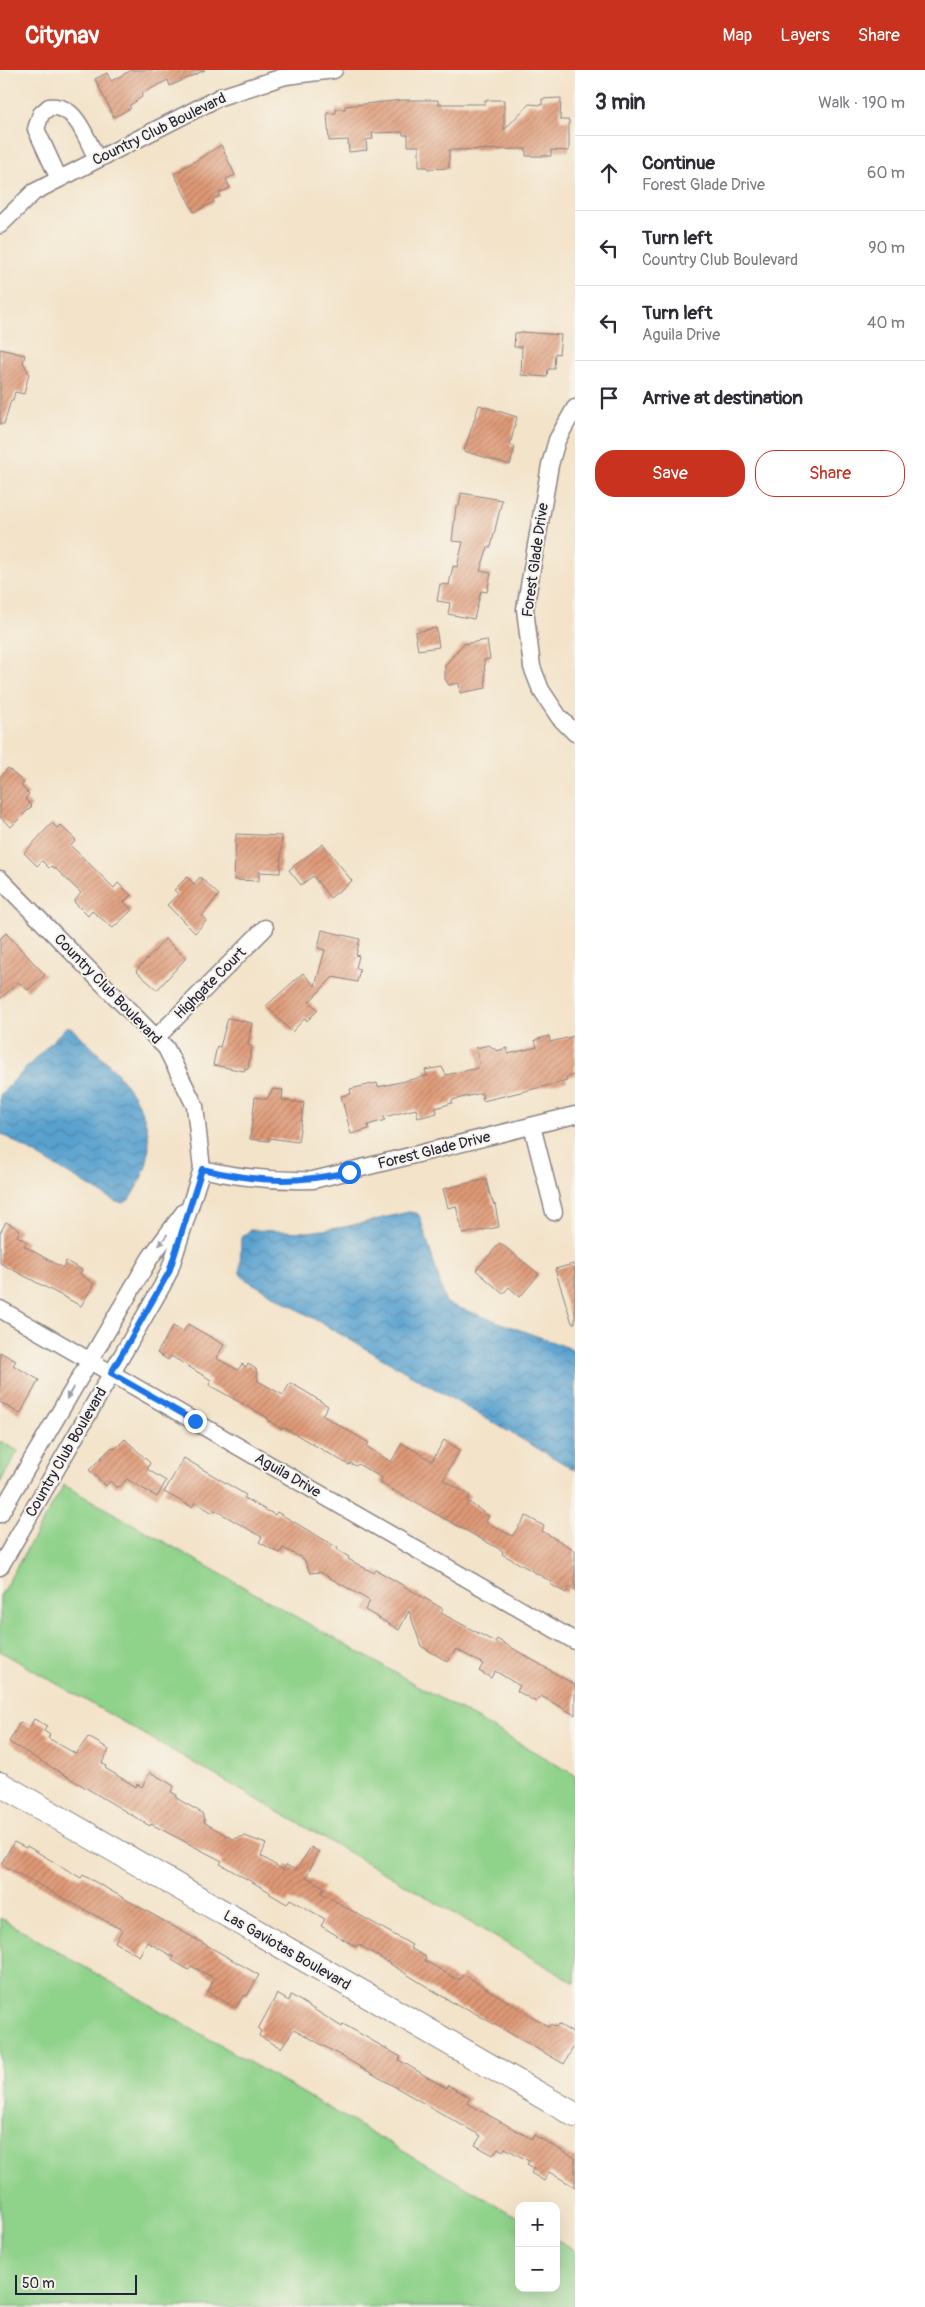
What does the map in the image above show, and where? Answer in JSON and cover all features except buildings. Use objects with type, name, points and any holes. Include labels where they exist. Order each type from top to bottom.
[{"type":"street","name":"Country Club Boulevard","points":[[0,225],[34,192],[220,97],[286,76],[334,70]]},
{"type":"street","points":[[59,179],[36,129],[41,114],[49,107],[59,106],[74,115],[97,160]]},
{"type":"street","name":"Forest Glade Drive","points":[[575,408],[557,440],[550,465],[525,609],[532,667],[541,690],[559,717],[575,733]]},
{"type":"street","name":"Country Club Boulevard","points":[[0,1567],[169,1272],[202,1169],[194,1106],[166,1048],[1,883]]},
{"type":"street","name":"Highgate Court","points":[[156,1038],[265,928]]},
{"type":"street","name":"Forest Glade Drive","points":[[202,1169],[248,1178],[276,1181],[313,1180],[575,1115]]},
{"type":"street","points":[[532,1126],[554,1212]]},
{"type":"street","name":"Country Club Boulevard","points":[[0,1514],[150,1258],[193,1200]]},
{"type":"street","name":"Aguila Drive","points":[[0,1309],[575,1641]]},
{"type":"street","name":"Las Gaviotas Boulevard","points":[[0,1784],[575,2115]]},
{"type":"green space","points":[[0,1441],[18,1451],[0,1483]]},
{"type":"green space","points":[[64,1485],[575,1775],[575,1983],[0,1651],[0,1596]]},
{"type":"green space","points":[[0,1918],[515,2216],[515,2292],[560,2292],[560,2241],[575,2250],[575,2307],[0,2307]]},
{"type":"water","points":[[66,1027],[70,1027],[115,1071],[139,1106],[146,1125],[149,1145],[146,1166],[129,1200],[123,1203],[116,1202],[0,1133],[0,1095]]},
{"type":"water","points":[[409,1212],[417,1213],[420,1217],[446,1303],[575,1350],[575,1470],[245,1279],[240,1274],[241,1238],[250,1230],[308,1232],[344,1227]]},
{"type":"route","points":[[195,1421],[111,1373],[169,1272],[202,1169],[239,1178],[276,1181],[313,1180],[349,1172]]}]
